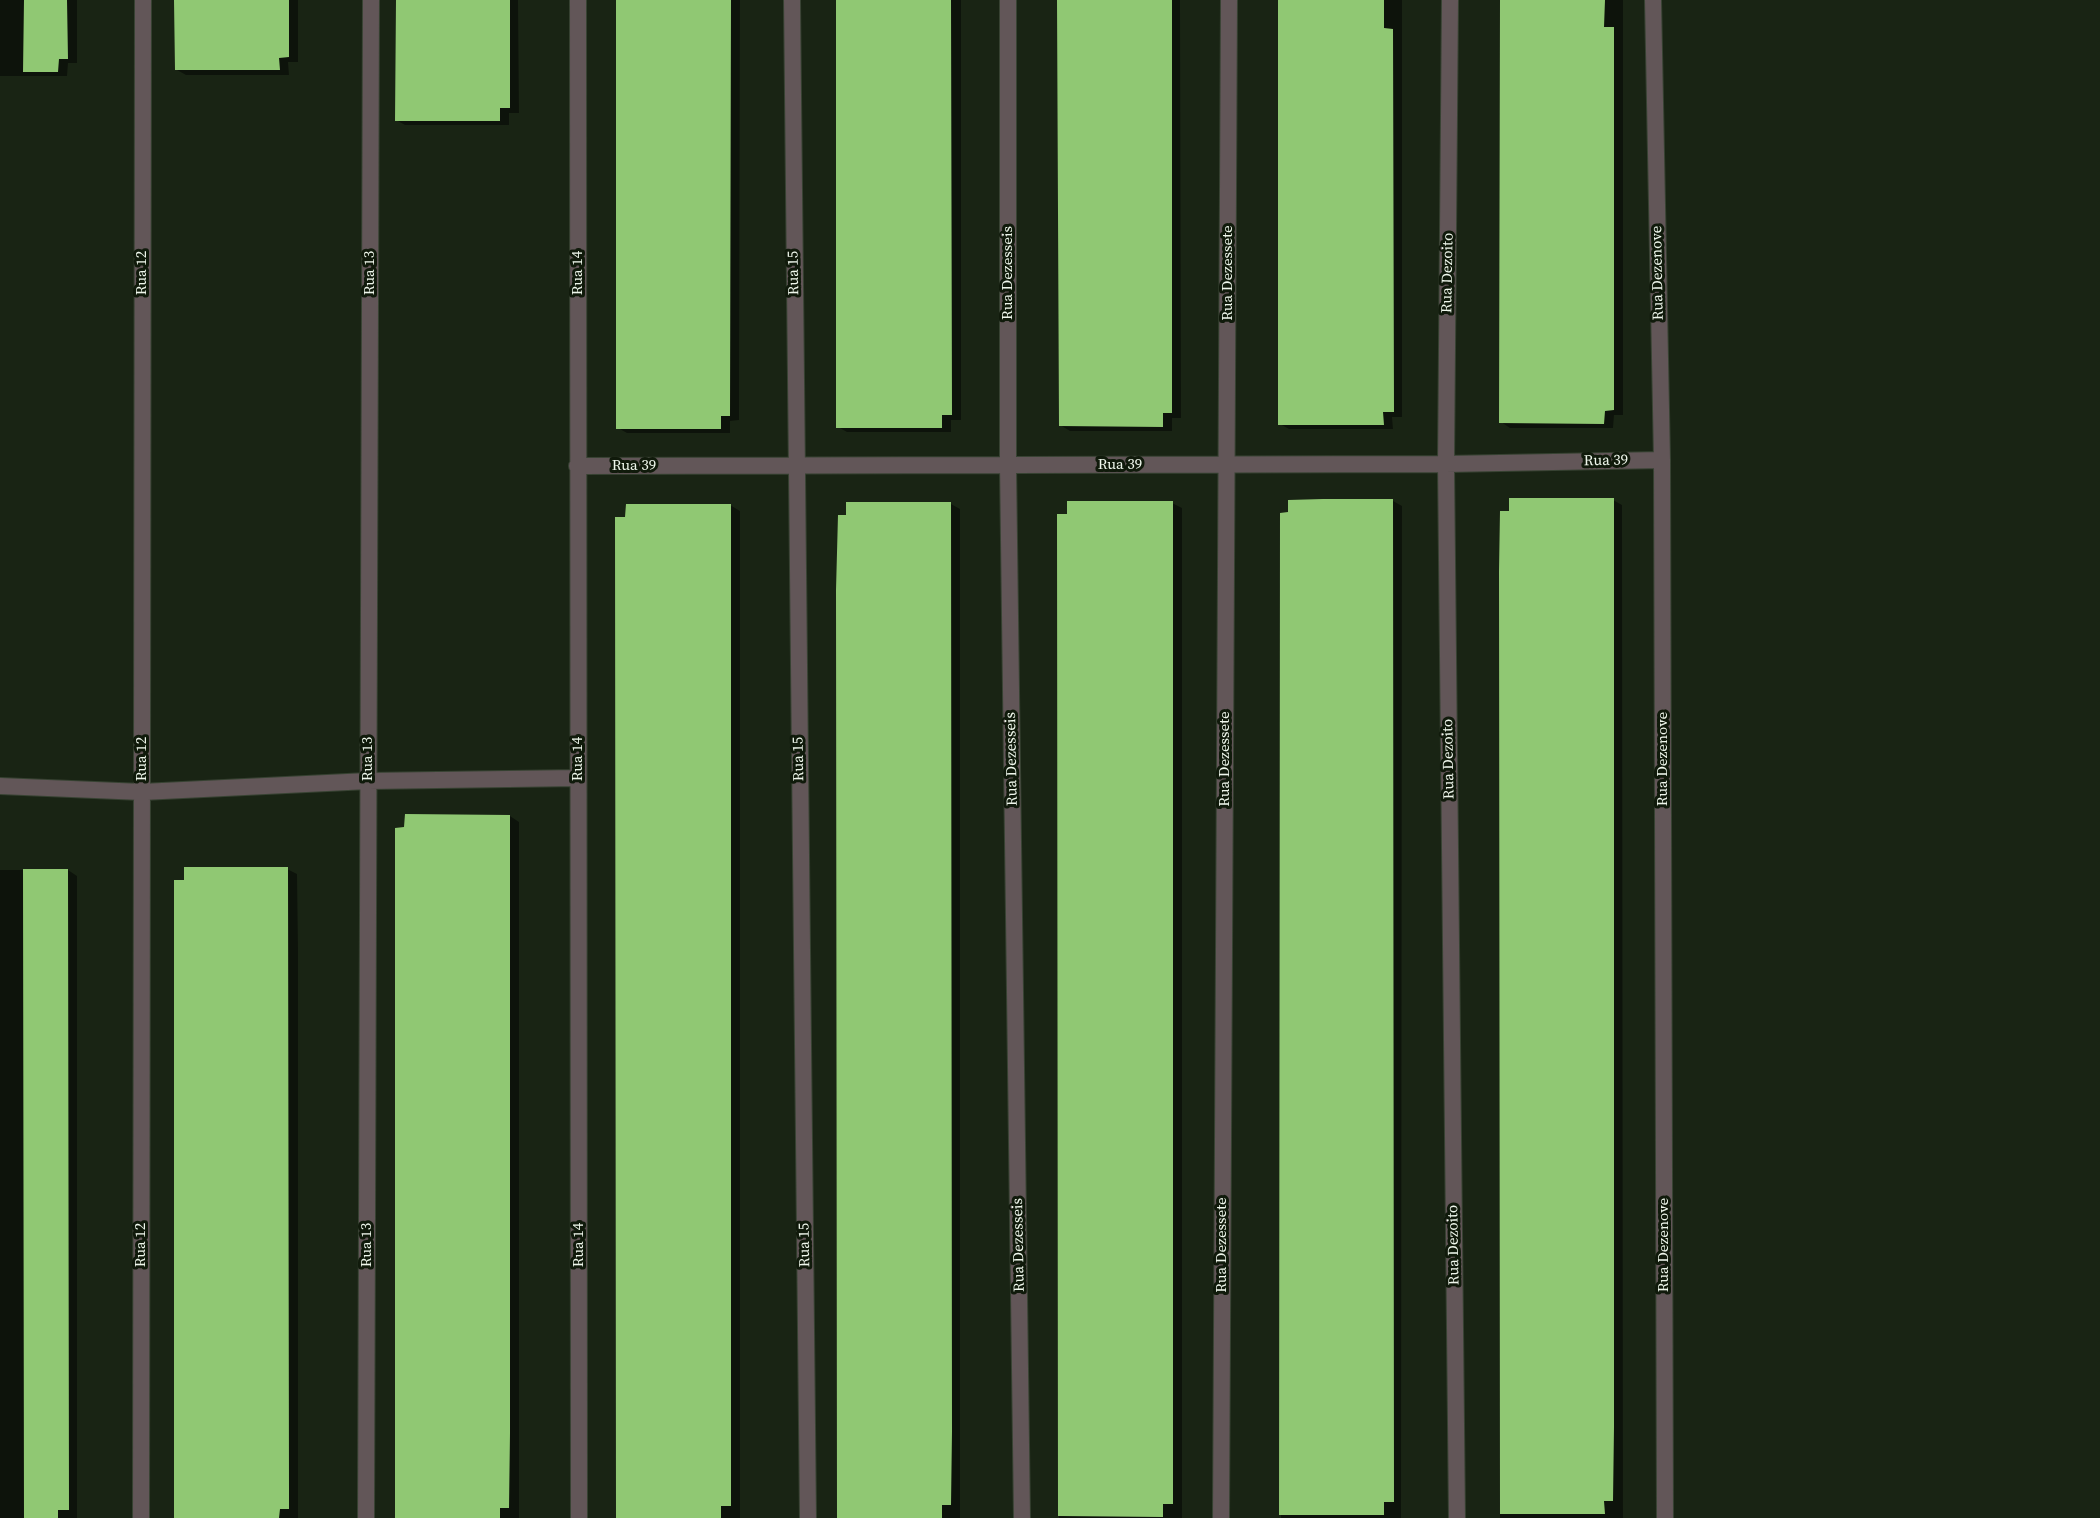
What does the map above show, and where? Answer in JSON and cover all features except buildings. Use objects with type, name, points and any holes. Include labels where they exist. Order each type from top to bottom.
[{"type":"street","name":"Rua 12","points":[[141,1518],[143,0]]},
{"type":"street","name":"Rua 13","points":[[366,1518],[371,0]]},
{"type":"street","name":"Rua 14","points":[[578,0],[579,1518]]},
{"type":"street","name":"Rua 15","points":[[792,0],[808,1518]]},
{"type":"street","name":"Rua Dezesseis","points":[[1008,0],[1008,465],[1022,1518]]},
{"type":"street","name":"Rua Dezessete","points":[[1221,1518],[1229,0]]},
{"type":"street","name":"Rua Dezoito","points":[[1450,0],[1446,464],[1457,1518]]},
{"type":"street","name":"Rua Dezenove","points":[[1653,0],[1662,460],[1665,1518]]},
{"type":"street","name":"Rua 39","points":[[578,466],[1446,464],[1662,460]]},
{"type":"street","points":[[0,786],[142,792],[368,781],[578,778]]}]
